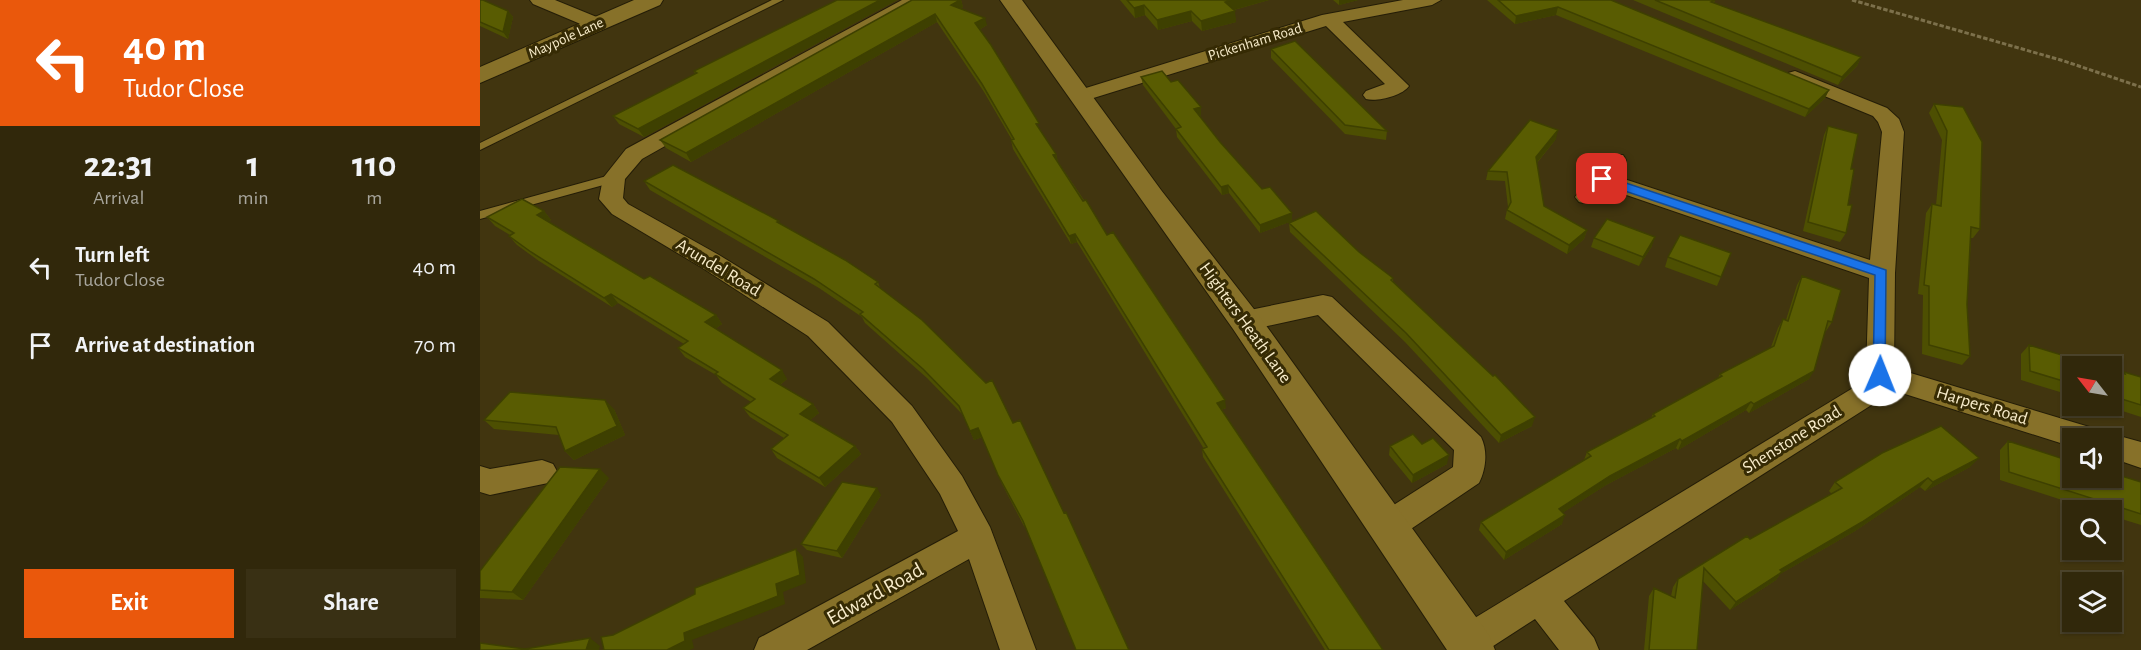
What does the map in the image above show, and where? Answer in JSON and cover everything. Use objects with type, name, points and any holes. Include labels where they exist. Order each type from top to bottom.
[{"type":"street","points":[[539,0],[597,24]]},
{"type":"street","name":"Maypole Lane","points":[[480,76],[652,0]]},
{"type":"street","points":[[614,178],[634,154],[653,142],[915,0]]},
{"type":"street","name":"Highters Heath Lane","points":[[1011,0],[1151,196],[1245,321],[1471,646]]},
{"type":"street","name":"Pickenham Road","points":[[1080,96],[1329,19],[1432,0]]},
{"type":"street","points":[[1329,19],[1399,86],[1373,95]]},
{"type":"street","points":[[1769,66],[1880,112],[1888,119],[1893,132],[1882,273],[1880,375]]},
{"type":"street","name":"Arundel Road","points":[[614,178],[611,199],[620,209],[710,261],[818,329],[902,414],[951,485],[978,537],[1018,650]]},
{"type":"street","points":[[1601,179],[1882,273]]},
{"type":"street","points":[[1245,321],[1323,304],[1470,446],[1468,474],[1387,527]]},
{"type":"street","name":"Harpers Road","points":[[1880,375],[2062,431]]},
{"type":"street","name":"Shenstone Road","points":[[1471,646],[1539,598],[1863,396],[1880,375]]},
{"type":"street","points":[[2122,449],[2141,455]]},
{"type":"street","points":[[483,485],[542,473]]},
{"type":"street","name":"Edward Road","points":[[772,650],[978,537]]},
{"type":"street","points":[[1539,598],[1581,650]]},
{"type":"lane","points":[[480,147],[779,0]]},
{"type":"lane","points":[[480,215],[614,178]]},
{"type":"path","points":[[1852,0],[2064,61],[2141,87]]},
{"type":"building","points":[[480,0],[508,11],[503,32],[480,22]]},
{"type":"building","points":[[837,0],[880,0],[638,129],[613,116],[697,73],[694,71]]},
{"type":"building","points":[[912,0],[960,0],[951,5],[985,18],[975,23],[1039,123],[1036,124],[1056,154],[1053,155],[1083,201],[1086,200],[1107,235],[1113,232],[1225,400],[1217,403],[1383,650],[1329,650],[1202,449],[1207,447],[1075,234],[1069,236],[1011,140],[1014,139],[982,84],[935,14],[686,153],[660,140]]},
{"type":"building","points":[[1127,0],[1232,0],[1225,2],[1235,11],[1201,21],[1191,11],[1157,20],[1144,5],[1134,8]]},
{"type":"building","points":[[1498,0],[1611,0],[1829,90],[1809,109],[1558,7],[1516,16]]},
{"type":"building","points":[[1655,0],[1715,0],[1711,2],[1861,57],[1842,77]]},
{"type":"building","points":[[1295,41],[1387,131],[1345,125],[1271,49]]},
{"type":"building","points":[[1162,71],[1171,82],[1178,80],[1201,107],[1194,109],[1262,189],[1270,187],[1292,213],[1260,225],[1228,185],[1221,187],[1176,129],[1181,127],[1141,77]]},
{"type":"building","points":[[1934,104],[1963,107],[1982,142],[1980,229],[1971,227],[1967,304],[1970,356],[1929,345],[1929,286],[1924,285],[1932,204],[1941,206],[1947,131]]},
{"type":"building","points":[[1530,120],[1558,130],[1536,157],[1544,206],[1587,230],[1569,245],[1507,210],[1511,202],[1507,172],[1488,171]]},
{"type":"building","points":[[1828,126],[1858,134],[1851,169],[1854,169],[1848,205],[1852,205],[1846,233],[1808,222]]},
{"type":"building","points":[[673,165],[779,221],[777,222],[845,260],[878,282],[875,284],[922,320],[986,383],[992,380],[1013,423],[1020,420],[1064,513],[1066,512],[1129,650],[1076,650],[1023,521],[998,475],[978,428],[970,431],[959,406],[923,369],[860,314],[863,312],[814,279],[644,181]]},
{"type":"building","points":[[522,199],[544,211],[537,215],[644,279],[650,276],[716,315],[705,322],[782,370],[770,379],[813,404],[800,414],[855,446],[819,478],[771,449],[788,435],[743,408],[755,399],[715,374],[718,372],[678,348],[688,341],[611,294],[604,298],[531,252],[509,236],[514,233],[487,217]]},
{"type":"building","points":[[1316,211],[1359,252],[1393,278],[1391,280],[1493,376],[1495,375],[1535,417],[1501,435],[1406,333],[1289,223]]},
{"type":"building","points":[[1607,219],[1655,237],[1643,257],[1594,238]]},
{"type":"building","points":[[1680,235],[1731,253],[1721,277],[1668,257]]},
{"type":"building","points":[[1802,276],[1841,290],[1832,322],[1828,321],[1814,371],[1754,404],[1751,402],[1682,441],[1680,439],[1610,476],[1559,509],[1565,515],[1506,552],[1481,522],[1591,456],[1587,452],[1655,416],[1653,414],[1722,376],[1720,374],[1774,346],[1783,319],[1788,321]]},
{"type":"building","points":[[2029,345],[2065,356],[2062,356],[2062,381],[2030,371]]},
{"type":"building","points":[[2122,373],[2141,377],[2141,405],[2122,399]]},
{"type":"building","points":[[510,392],[605,400],[617,426],[565,451],[556,427],[484,420]]},
{"type":"building","points":[[1941,426],[1979,458],[1933,482],[1928,478],[1862,522],[1780,570],[1782,572],[1736,602],[1704,568],[1697,650],[1649,650],[1654,588],[1675,598],[1678,579],[1747,536],[1750,539],[1842,488],[1835,482],[1882,453]]},
{"type":"building","points":[[1413,434],[1422,444],[1433,438],[1449,455],[1413,475],[1390,446]]},
{"type":"building","points":[[2008,441],[2062,458],[2062,488],[2122,488],[2122,476],[2141,482],[2141,514],[2122,508],[2122,500],[2097,500],[2009,472]]},
{"type":"building","points":[[560,467],[600,469],[512,592],[480,590],[480,571]]},
{"type":"building","points":[[842,482],[877,488],[837,551],[801,544]]},
{"type":"building","points":[[796,549],[800,575],[776,584],[778,596],[684,633],[685,641],[667,650],[604,650],[601,637],[613,635],[695,594],[695,588]]},
{"type":"building","points":[[590,638],[586,650],[480,650],[480,643],[525,649]]},
{"type":"route","points":[[1602,179],[1882,273],[1880,375]]}]
